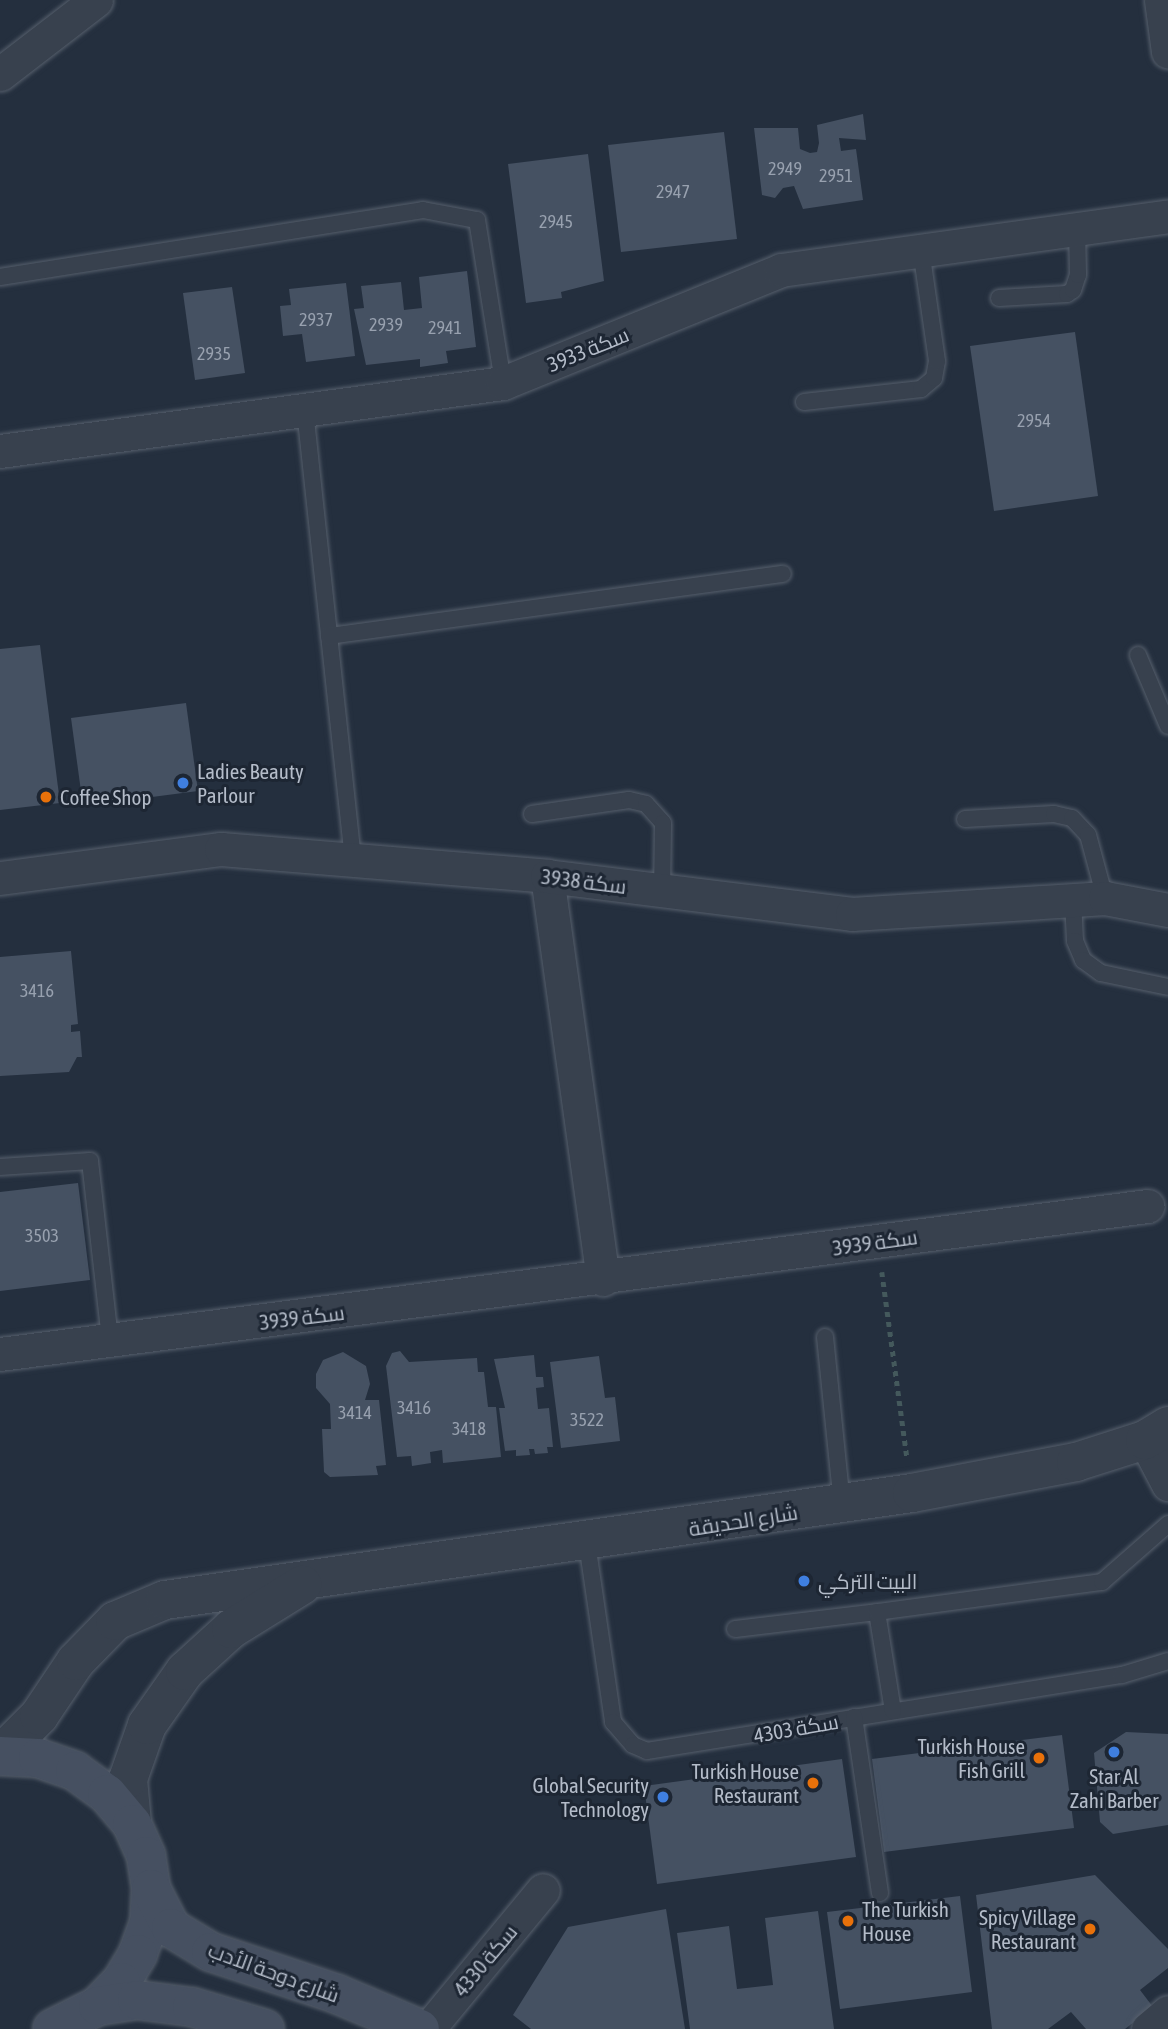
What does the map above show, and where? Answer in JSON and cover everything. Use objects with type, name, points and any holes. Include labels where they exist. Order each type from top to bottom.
[{"type":"main road","points":[[0,1756],[38,1758],[75,1771],[107,1794],[132,1824],[146,1856],[151,1889],[149,1923],[138,1954],[121,1982],[98,2006]]},
{"type":"main road","name":"شارع دوحة الأدب","points":[[151,1889],[172,1928],[211,1952],[337,1994],[420,2029]]},
{"type":"main road","points":[[52,2029],[98,2006],[137,2000],[192,2007],[265,2029]]},
{"type":"street","points":[[1161,0],[1168,52]]},
{"type":"street","points":[[0,75],[80,6]]},
{"type":"street","name":"سكة 3933","points":[[0,451],[503,383],[781,270],[1168,216]]},
{"type":"street","name":"سكة 3938","points":[[0,877],[221,849],[547,876],[852,914],[1089,899],[1168,909]]},
{"type":"street","points":[[547,876],[603,1279]]},
{"type":"street","name":"سكة 3939","points":[[0,1354],[603,1279],[1147,1206]]},
{"type":"street","points":[[1157,1433],[1168,1484]]},
{"type":"street","name":"شارع الحديقة","points":[[0,1756],[39,1716],[76,1661],[115,1621],[165,1600],[587,1543],[842,1505],[1076,1462],[1157,1433]]},
{"type":"street","name":"شارع الحديقة","points":[[132,1824],[128,1779],[147,1725],[185,1671],[231,1629],[310,1581]]},
{"type":"street","name":"سكة 4330","points":[[428,2029],[542,1890]]},
{"type":"street","points":[[1148,2029],[1168,2012]]},
{"type":"lane","points":[[0,277],[423,210],[477,220],[503,383]]},
{"type":"lane","points":[[999,298],[1067,294],[1073,290],[1078,275],[1077,229]]},
{"type":"lane","points":[[803,402],[921,389],[934,378],[937,361],[921,250]]},
{"type":"lane","points":[[305,410],[353,860]]},
{"type":"lane","points":[[329,636],[783,574]]},
{"type":"lane","points":[[1138,655],[1168,726]]},
{"type":"lane","points":[[532,814],[629,800],[646,804],[663,823],[662,891]]},
{"type":"lane","points":[[965,819],[1054,814],[1072,818],[1088,835],[1089,899],[1075,941],[1083,960],[1101,973],[1168,987]]},
{"type":"lane","points":[[0,1167],[90,1161],[110,1340]]},
{"type":"lane","points":[[825,1337],[842,1505]]},
{"type":"lane","points":[[735,1629],[1102,1581],[1168,1524]]},
{"type":"lane","name":"سكة 4303","points":[[587,1543],[609,1708],[613,1722],[633,1745],[663,1751],[854,1717],[1122,1675],[1168,1661]]},
{"type":"lane","points":[[877,1612],[893,1711]]},
{"type":"lane","points":[[854,1717],[880,1893]]},
{"type":"path","points":[[878,1242],[912,1493]]},
{"type":"building","points":[[863,114],[866,140],[839,138],[841,151],[856,149],[863,200],[803,209],[794,186],[783,188],[775,198],[762,195],[754,128],[798,128],[800,149],[810,153],[817,152],[817,125]]},
{"type":"building","points":[[724,132],[737,239],[621,252],[608,145]]},
{"type":"building","points":[[588,154],[604,281],[561,292],[562,298],[526,303],[508,164]]},
{"type":"building","points":[[467,271],[476,347],[446,351],[448,363],[420,367],[420,359],[366,365],[354,309],[364,308],[361,286],[401,282],[404,310],[422,308],[419,277]]},
{"type":"building","points":[[346,283],[355,356],[306,362],[302,334],[283,336],[280,306],[291,305],[289,289]]},
{"type":"building","points":[[232,287],[245,373],[195,380],[183,293]]},
{"type":"building","points":[[1075,332],[1098,496],[994,511],[970,346]]},
{"type":"building","points":[[40,645],[60,803],[0,810],[0,649]]},
{"type":"building","points":[[186,703],[198,791],[83,806],[71,718]]},
{"type":"building","points":[[71,951],[78,1024],[71,1025],[71,1032],[80,1031],[82,1057],[77,1057],[69,1072],[0,1076],[0,957]]},
{"type":"building","points":[[78,1183],[90,1280],[0,1291],[0,1192]]},
{"type":"building","points":[[400,1351],[409,1362],[477,1358],[478,1372],[484,1372],[488,1407],[496,1407],[501,1457],[443,1463],[442,1450],[430,1452],[431,1463],[412,1466],[411,1456],[397,1457],[386,1366],[392,1353]]},
{"type":"building","points":[[343,1352],[366,1366],[370,1384],[365,1400],[379,1400],[386,1465],[376,1466],[378,1475],[330,1477],[324,1472],[322,1429],[331,1429],[330,1404],[316,1388],[316,1374],[323,1360]]},
{"type":"building","points":[[534,1355],[536,1377],[543,1377],[544,1387],[536,1388],[538,1409],[549,1408],[553,1447],[547,1447],[548,1453],[535,1454],[534,1449],[529,1449],[530,1455],[516,1456],[516,1450],[505,1451],[499,1408],[505,1408],[494,1359]]},
{"type":"building","points":[[599,1356],[605,1398],[615,1397],[620,1441],[561,1448],[550,1362]]},
{"type":"building","points":[[1126,1732],[1168,1734],[1168,1825],[1113,1834],[1100,1822],[1094,1753]]},
{"type":"building","points":[[1062,1735],[1074,1828],[884,1852],[872,1759]]},
{"type":"building","points":[[842,1759],[856,1857],[657,1884],[644,1786]]},
{"type":"building","points":[[1095,1875],[1168,1949],[1168,1968],[1140,1990],[1153,2007],[1125,2029],[1086,2029],[1071,2012],[1048,2029],[992,2029],[976,1895]]},
{"type":"building","points":[[960,1896],[972,1992],[840,2009],[827,1912]]},
{"type":"building","points":[[666,1909],[685,2029],[531,2029],[513,2015],[568,1927]]},
{"type":"building","points":[[818,1911],[834,2029],[690,2029],[677,1933],[729,1926],[737,1989],[773,1985],[765,1918]]},
{"type":"place","name":"Ladies Beauty Parlour","points":[[183,783]]},
{"type":"place","name":"Coffee Shop","points":[[46,797]]},
{"type":"place","name":"البيت التركي","points":[[804,1581]]},
{"type":"place","name":"Star Al Zahi Barber","points":[[1114,1752]]},
{"type":"place","name":"Turkish House Fish Grill","points":[[1039,1758]]},
{"type":"place","name":"Turkish House Restaurant","points":[[813,1783]]},
{"type":"place","name":"Global Security Technology","points":[[663,1797]]},
{"type":"place","name":"The Turkish House","points":[[848,1921]]},
{"type":"place","name":"Spicy Village Restaurant","points":[[1090,1929]]}]
